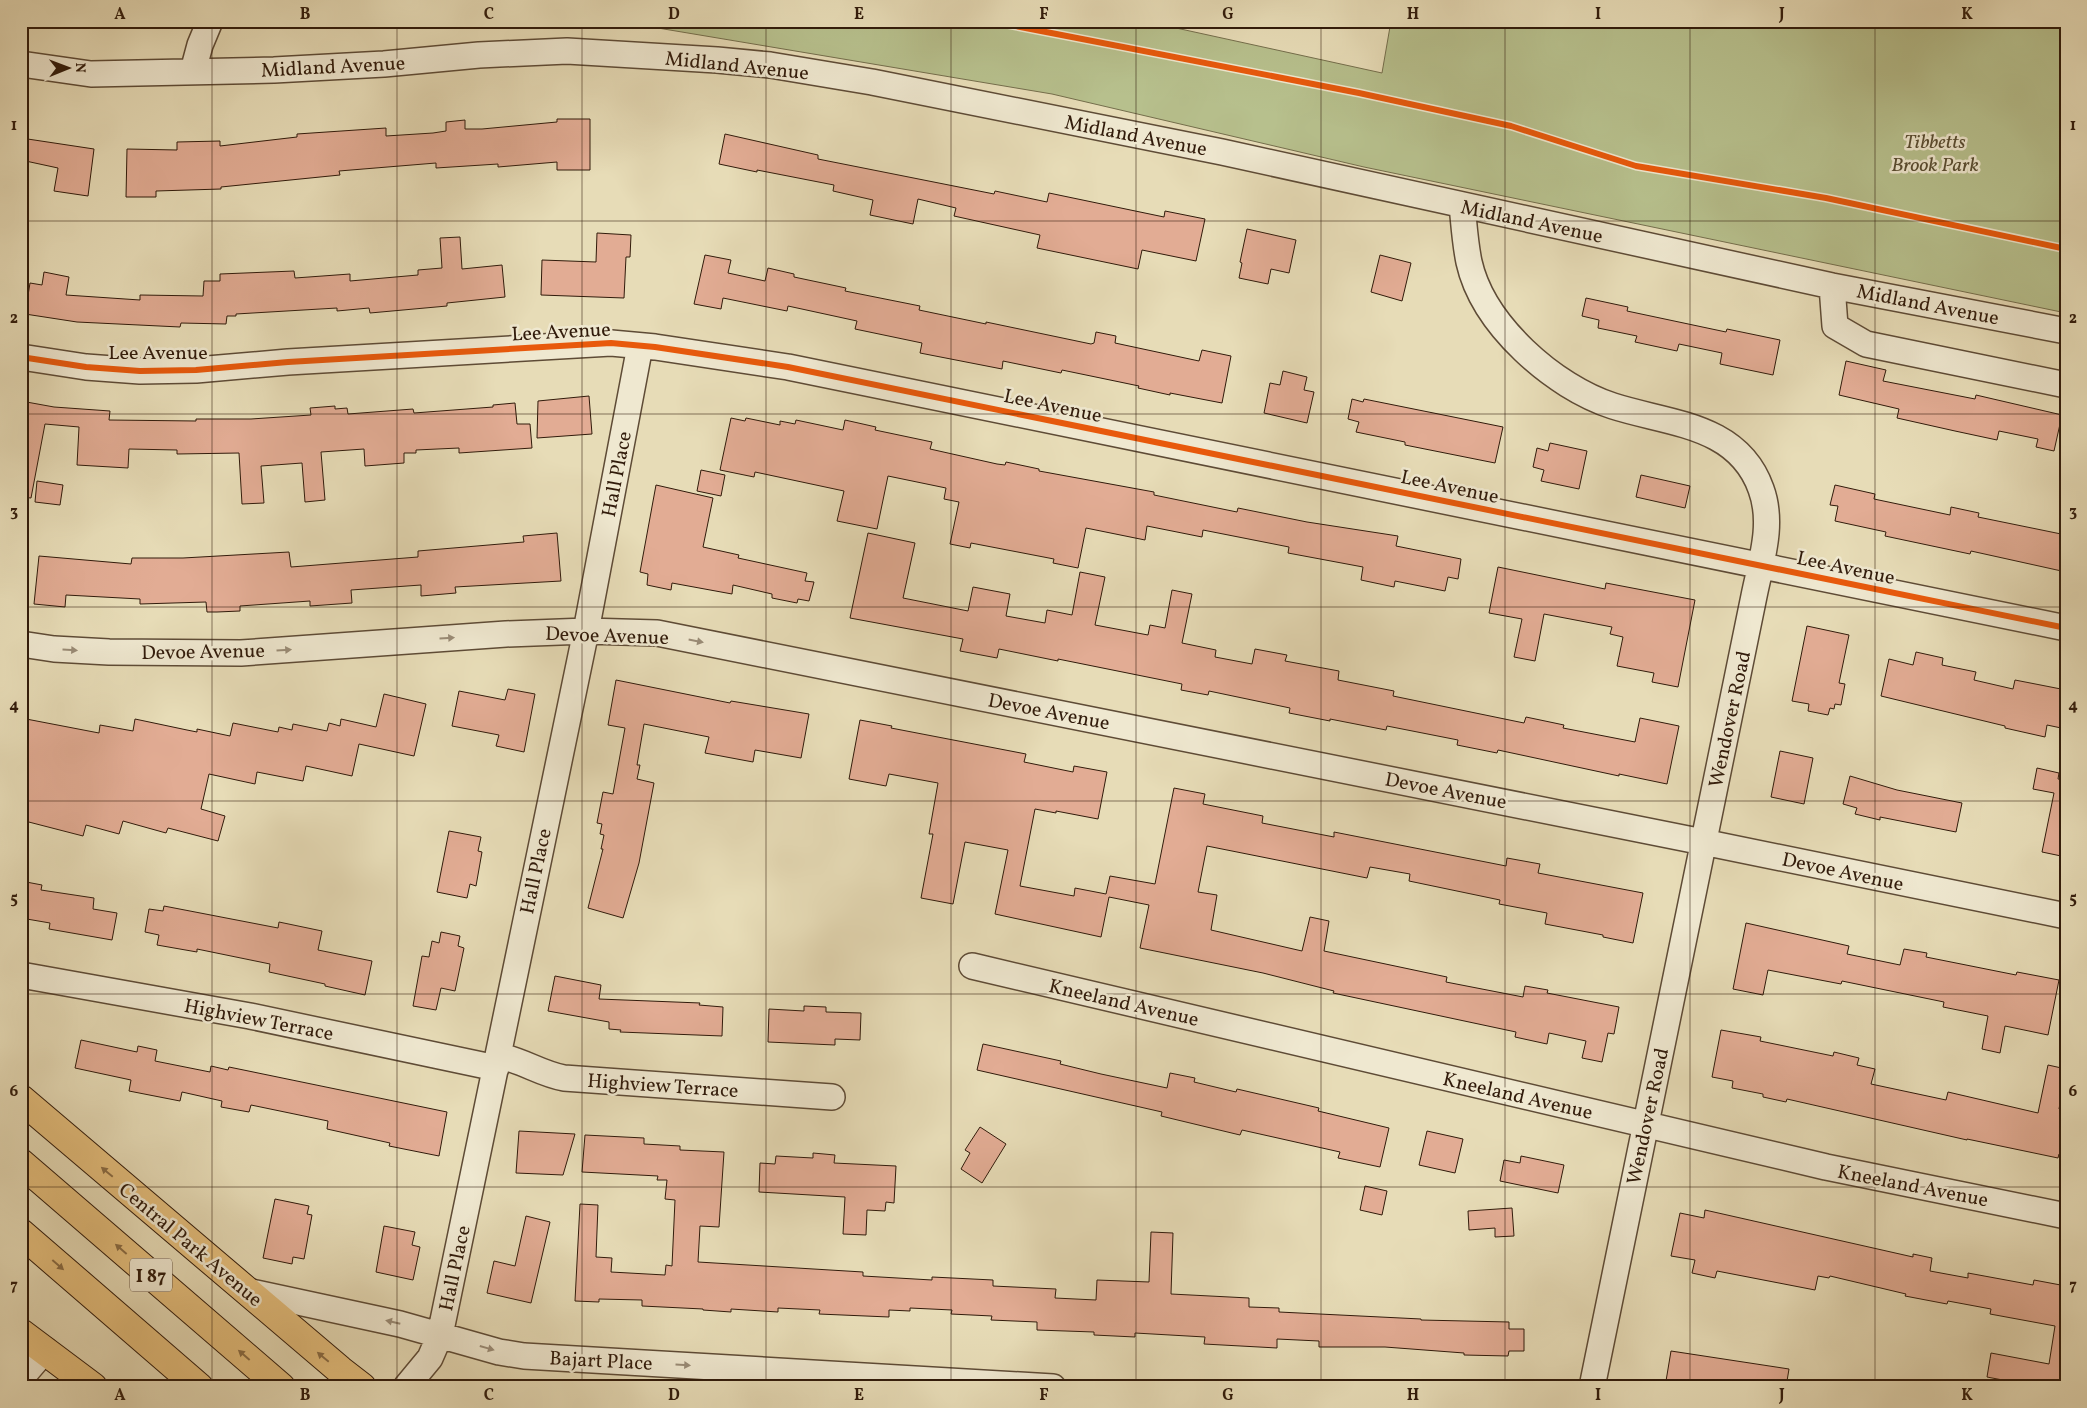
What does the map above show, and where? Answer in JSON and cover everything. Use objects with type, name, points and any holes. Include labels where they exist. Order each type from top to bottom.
[{"type":"main road","name":"Central Park Avenue","points":[[21,1099],[246,1291],[362,1387]]},
{"type":"main road","name":"I 87","points":[[21,1163],[281,1387]]},
{"type":"main road","name":"I 87","points":[[21,1233],[199,1387]]},
{"type":"main road","points":[[21,1333],[94,1387]]},
{"type":"street","points":[[193,72],[200,44],[210,21]]},
{"type":"street","name":"Midland Avenue","points":[[21,64],[91,74],[193,72],[338,67],[480,55],[567,51],[770,65],[872,82],[1212,150],[1832,286],[2066,332]]},
{"type":"street","name":"Wendover Road","points":[[1462,206],[1469,263],[1477,283],[1501,324],[1535,361],[1571,387],[1596,400],[1709,433],[1724,441],[1749,464],[1762,490],[1766,516],[1767,532],[1592,1387]]},
{"type":"street","points":[[1832,286],[1835,326],[1866,344],[2066,385]]},
{"type":"street","name":"Lee Avenue","points":[[21,357],[86,367],[131,370],[196,370],[288,362],[611,343],[640,346],[798,369],[2066,628]]},
{"type":"street","name":"Hall Place","points":[[406,1387],[430,1358],[440,1335],[586,631],[640,346]]},
{"type":"street","name":"Devoe Avenue","points":[[21,644],[54,649],[109,652],[241,653],[506,634],[586,631],[657,633],[2066,916]]},
{"type":"street","name":"Kneeland Avenue","points":[[972,966],[1826,1168],[2066,1216]]},
{"type":"street","name":"Highview Terrace","points":[[21,975],[498,1062],[518,1060],[549,1075],[564,1078],[832,1097]]},
{"type":"street","name":"Bajart Place","points":[[246,1291],[385,1321],[499,1352],[524,1356],[1052,1387]]},
{"type":"street","points":[[21,1378],[45,1350]]},
{"type":"green space","name":"Tibbetts Brook Park","points":[[264,21],[1144,21],[1382,73],[1391,21],[2066,21],[2066,313],[1364,167],[1052,94],[640,25],[263,28]]},
{"type":"building","points":[[557,119],[590,119],[590,170],[557,170],[557,162],[498,167],[498,164],[436,168],[436,163],[339,171],[340,175],[221,187],[221,189],[156,191],[156,197],[126,197],[127,149],[177,150],[177,142],[220,141],[220,146],[297,137],[297,134],[386,128],[386,136],[433,133],[446,131],[446,122],[465,120],[465,129],[482,129],[557,122]]},
{"type":"building","points":[[725,134],[818,155],[818,159],[994,194],[995,191],[1047,202],[1049,193],[1164,217],[1165,211],[1205,219],[1196,261],[1142,250],[1138,269],[1037,248],[1040,235],[954,216],[956,208],[918,199],[913,224],[870,215],[873,200],[833,191],[834,185],[719,164]]},
{"type":"building","points":[[21,138],[94,149],[88,196],[54,191],[58,168],[21,160]]},
{"type":"building","points":[[1247,229],[1296,240],[1289,273],[1271,269],[1268,284],[1239,278],[1242,263],[1240,262]]},
{"type":"building","points":[[597,233],[631,235],[630,257],[626,257],[624,298],[541,295],[542,260],[596,262]]},
{"type":"building","points":[[460,237],[462,269],[502,265],[505,297],[447,303],[447,306],[370,313],[369,308],[337,311],[337,308],[236,314],[236,316],[227,316],[226,324],[181,323],[180,327],[77,322],[25,314],[30,283],[42,285],[44,272],[69,277],[66,295],[140,300],[140,295],[203,296],[204,281],[220,281],[220,274],[294,271],[295,278],[350,274],[350,281],[418,275],[418,270],[442,268],[440,238]]},
{"type":"building","points":[[705,255],[731,260],[728,273],[765,281],[768,268],[794,274],[794,277],[846,288],[845,291],[920,306],[919,310],[986,324],[986,322],[1091,344],[1094,343],[1096,332],[1116,336],[1115,343],[1199,361],[1202,350],[1231,356],[1222,403],[1170,393],[1170,395],[1138,388],[1139,386],[1062,370],[1061,373],[1003,361],[1002,369],[920,353],[922,343],[855,329],[857,321],[788,306],[787,311],[723,298],[721,309],[694,304]]},
{"type":"building","points":[[1380,255],[1411,263],[1402,301],[1371,292]]},
{"type":"building","points":[[1586,298],[1628,307],[1627,311],[1726,332],[1727,329],[1780,340],[1773,375],[1720,364],[1722,353],[1679,344],[1677,351],[1635,342],[1637,336],[1598,328],[1599,320],[1582,316]]},
{"type":"building","points":[[1846,361],[1886,370],[1883,381],[1975,399],[1976,395],[2062,415],[2054,451],[2036,447],[2038,439],[1999,431],[1997,440],[1897,418],[1899,409],[1839,395]]},
{"type":"building","points":[[1283,371],[1307,377],[1304,390],[1314,392],[1307,423],[1264,413],[1270,383],[1280,385]]},
{"type":"building","points":[[589,396],[592,434],[537,438],[538,401]]},
{"type":"building","points":[[1352,399],[1363,402],[1364,399],[1503,427],[1495,463],[1405,445],[1405,442],[1356,432],[1359,422],[1348,419]]},
{"type":"building","points":[[21,401],[54,407],[110,411],[109,420],[196,421],[196,419],[251,419],[311,415],[310,408],[335,406],[335,409],[347,408],[348,414],[413,409],[414,413],[493,407],[493,405],[515,403],[517,424],[530,424],[532,448],[459,453],[459,448],[416,450],[416,453],[404,453],[404,463],[365,466],[364,449],[321,452],[325,500],[305,502],[302,463],[261,466],[264,503],[242,504],[239,453],[177,454],[177,450],[129,449],[128,468],[77,465],[79,427],[45,424],[31,498],[21,497]]},
{"type":"building","points":[[731,418],[745,421],[746,418],[780,425],[780,421],[795,424],[796,420],[843,430],[845,420],[876,427],[875,430],[932,442],[930,449],[997,464],[1005,465],[1006,462],[1039,469],[1039,471],[1154,492],[1154,495],[1237,512],[1238,508],[1307,522],[1398,536],[1396,546],[1461,559],[1458,579],[1448,577],[1445,591],[1395,581],[1394,587],[1361,580],[1363,567],[1288,553],[1289,547],[1203,530],[1202,537],[1147,526],[1145,540],[1086,528],[1078,568],[1053,563],[1054,559],[971,543],[970,548],[950,544],[959,502],[944,499],[946,488],[888,476],[877,529],[837,521],[844,491],[755,472],[754,477],[720,470]]},
{"type":"building","points":[[1550,443],[1587,451],[1579,489],[1541,481],[1544,470],[1533,467],[1537,448],[1548,451]]},
{"type":"building","points":[[701,470],[725,475],[721,496],[697,491]]},
{"type":"building","points":[[1641,475],[1690,486],[1685,508],[1636,497]]},
{"type":"building","points":[[37,481],[63,485],[60,505],[35,502]]},
{"type":"building","points":[[656,485],[713,498],[703,547],[739,555],[738,558],[807,573],[805,581],[814,582],[809,601],[798,599],[797,603],[772,598],[772,594],[733,585],[732,594],[672,583],[671,590],[647,585],[648,574],[640,572]]},
{"type":"building","points":[[1835,485],[1875,494],[1874,499],[1950,515],[1951,507],[1979,513],[1978,517],[2066,535],[2066,572],[1971,551],[1970,554],[1885,536],[1886,532],[1835,521],[1838,506],[1830,505]]},
{"type":"building","points":[[557,533],[561,581],[455,587],[456,593],[421,596],[421,585],[351,590],[352,603],[310,606],[310,601],[240,606],[240,611],[207,612],[206,602],[140,604],[140,599],[66,595],[65,607],[34,604],[39,556],[131,564],[132,558],[183,558],[289,552],[291,567],[418,557],[418,551],[524,542],[523,536]]},
{"type":"building","points":[[868,533],[915,543],[903,598],[968,611],[973,587],[1010,594],[1006,616],[1045,623],[1047,610],[1072,615],[1080,572],[1105,577],[1095,625],[1148,635],[1150,625],[1165,628],[1172,590],[1192,594],[1182,643],[1216,650],[1215,657],[1252,664],[1255,649],[1287,655],[1285,661],[1339,671],[1338,680],[1394,691],[1393,696],[1524,723],[1526,717],[1564,725],[1563,728],[1635,742],[1640,718],[1679,726],[1667,784],[1619,774],[1619,776],[1498,750],[1497,753],[1457,745],[1458,740],[1387,726],[1386,730],[1289,713],[1290,708],[1209,691],[1208,695],[1181,690],[1182,684],[1058,659],[1058,661],[999,649],[997,658],[960,651],[963,639],[850,618]]},
{"type":"building","points":[[1498,567],[1605,589],[1606,583],[1695,600],[1678,687],[1652,682],[1654,673],[1617,666],[1623,637],[1610,634],[1612,627],[1544,614],[1535,661],[1514,657],[1522,619],[1489,613]]},
{"type":"building","points":[[1807,626],[1849,635],[1839,683],[1845,684],[1841,705],[1835,704],[1834,709],[1830,708],[1828,715],[1808,711],[1809,704],[1792,701]]},
{"type":"building","points":[[1916,652],[1943,658],[1942,665],[1976,672],[1974,680],[2013,689],[2015,680],[2066,690],[2066,729],[2047,725],[2045,737],[1881,696],[1889,659],[1913,665]]},
{"type":"building","points":[[616,680],[730,703],[731,701],[809,714],[801,758],[755,750],[753,762],[705,753],[709,737],[644,724],[637,765],[640,765],[637,779],[654,783],[639,863],[623,918],[588,908],[603,849],[601,849],[604,835],[600,834],[602,824],[597,823],[603,792],[613,794],[625,728],[608,725]]},
{"type":"building","points":[[508,689],[535,694],[524,752],[496,746],[499,735],[452,726],[459,691],[505,700]]},
{"type":"building","points":[[384,694],[426,704],[414,756],[359,744],[352,776],[306,766],[303,781],[257,772],[255,784],[209,774],[201,809],[225,816],[218,841],[168,828],[166,833],[123,821],[119,834],[86,825],[83,836],[21,820],[21,718],[99,733],[100,725],[133,731],[135,719],[197,732],[197,729],[230,736],[233,723],[278,732],[279,727],[292,730],[293,724],[327,731],[329,723],[340,726],[341,719],[376,727]]},
{"type":"building","points":[[860,720],[892,726],[891,728],[1026,754],[1024,762],[1073,772],[1074,766],[1107,772],[1098,819],[1035,809],[1020,886],[1074,896],[1075,888],[1106,894],[1110,876],[1155,884],[1174,788],[1205,794],[1203,804],[1263,816],[1262,823],[1334,837],[1334,832],[1506,866],[1507,858],[1540,864],[1538,873],[1643,893],[1633,943],[1545,924],[1547,913],[1499,904],[1500,900],[1409,881],[1410,874],[1370,867],[1367,878],[1207,846],[1198,892],[1217,895],[1211,930],[1302,951],[1310,917],[1329,921],[1324,951],[1447,977],[1446,982],[1523,997],[1525,986],[1548,990],[1547,993],[1619,1007],[1614,1034],[1608,1033],[1602,1062],[1582,1058],[1586,1041],[1549,1033],[1547,1044],[1515,1037],[1516,1032],[1333,993],[1334,991],[1263,973],[1140,948],[1149,905],[1109,897],[1101,937],[995,914],[1008,850],[965,842],[953,904],[921,898],[933,834],[929,834],[938,783],[889,774],[886,786],[849,779]]},
{"type":"building","points":[[1780,751],[1813,758],[1804,804],[1771,797]]},
{"type":"building","points":[[2037,768],[2059,773],[2058,779],[2066,780],[2066,857],[2042,852],[2054,793],[2033,789]]},
{"type":"building","points":[[1850,776],[1897,790],[1962,803],[1956,832],[1880,817],[1880,820],[1855,814],[1857,808],[1843,804]]},
{"type":"building","points":[[449,831],[481,837],[478,851],[482,852],[476,886],[470,884],[467,898],[437,892]]},
{"type":"building","points":[[21,881],[42,885],[41,890],[94,898],[93,909],[117,913],[112,940],[49,929],[50,923],[21,918]]},
{"type":"building","points":[[164,906],[278,928],[279,922],[322,931],[318,950],[372,961],[365,995],[269,972],[270,964],[197,949],[197,952],[157,945],[159,935],[145,932],[149,909],[163,911]]},
{"type":"building","points":[[1746,923],[1849,946],[1847,954],[1900,965],[1904,949],[1927,953],[1926,957],[2016,975],[2017,972],[2059,980],[2048,1035],[2005,1026],[2000,1053],[1982,1049],[1988,1016],[1943,1007],[1944,1002],[1842,981],[1841,984],[1768,970],[1763,995],[1733,989]]},
{"type":"building","points":[[441,932],[460,936],[458,946],[464,948],[455,991],[441,988],[436,1010],[413,1006],[422,956],[429,957],[432,941],[439,943]]},
{"type":"building","points":[[555,976],[601,985],[599,999],[700,1003],[699,1005],[723,1007],[722,1036],[620,1032],[621,1030],[609,1029],[609,1022],[548,1011]]},
{"type":"building","points":[[804,1006],[826,1007],[826,1012],[861,1013],[860,1040],[835,1039],[835,1045],[768,1042],[769,1009],[804,1011]]},
{"type":"building","points":[[1721,1030],[1761,1037],[1760,1041],[1833,1056],[1834,1052],[1859,1058],[1857,1065],[1875,1069],[1871,1084],[1946,1100],[1948,1092],[2038,1113],[2048,1065],[2066,1069],[2059,1109],[2066,1111],[2066,1156],[2059,1154],[2058,1158],[1967,1140],[1787,1099],[1786,1102],[1763,1097],[1763,1094],[1732,1088],[1733,1081],[1712,1077]]},
{"type":"building","points":[[81,1040],[137,1052],[138,1046],[157,1050],[155,1061],[210,1072],[211,1066],[228,1070],[229,1067],[447,1112],[439,1156],[389,1146],[390,1143],[327,1129],[328,1121],[251,1105],[249,1112],[221,1107],[222,1101],[182,1092],[180,1101],[129,1091],[131,1080],[75,1068]]},
{"type":"building","points":[[983,1044],[1061,1061],[1060,1064],[1101,1074],[1167,1088],[1170,1073],[1195,1078],[1194,1082],[1236,1092],[1237,1089],[1319,1108],[1318,1111],[1389,1128],[1380,1167],[1338,1158],[1340,1152],[1242,1130],[1240,1135],[1161,1116],[1162,1112],[977,1070]]},
{"type":"building","points":[[980,1127],[1006,1144],[982,1183],[961,1169],[970,1153],[965,1150]]},
{"type":"building","points":[[519,1131],[575,1134],[563,1175],[516,1173]]},
{"type":"building","points":[[1427,1131],[1463,1139],[1455,1173],[1419,1165]]},
{"type":"building","points":[[585,1135],[644,1138],[644,1144],[680,1146],[680,1150],[724,1152],[719,1227],[700,1226],[698,1262],[863,1272],[863,1276],[932,1280],[932,1277],[993,1280],[993,1286],[1056,1289],[1055,1298],[1096,1300],[1097,1280],[1149,1282],[1151,1232],[1173,1233],[1171,1294],[1249,1298],[1249,1307],[1279,1308],[1279,1312],[1421,1320],[1509,1322],[1509,1329],[1524,1329],[1524,1351],[1509,1351],[1508,1356],[1464,1355],[1464,1353],[1385,1347],[1319,1347],[1319,1341],[1277,1339],[1277,1348],[1204,1344],[1205,1337],[1135,1333],[1135,1337],[1094,1335],[1094,1332],[1037,1330],[1037,1322],[991,1320],[992,1316],[951,1314],[952,1310],[910,1308],[910,1311],[889,1310],[889,1317],[819,1314],[820,1310],[778,1308],[778,1312],[731,1309],[731,1312],[642,1306],[642,1300],[599,1299],[599,1302],[575,1301],[580,1204],[598,1205],[596,1257],[612,1258],[611,1272],[665,1275],[666,1265],[672,1266],[675,1200],[665,1199],[667,1180],[657,1180],[658,1176],[582,1172]]},
{"type":"building","points":[[813,1153],[835,1155],[834,1163],[896,1166],[894,1203],[886,1202],[885,1211],[867,1210],[866,1235],[843,1234],[845,1197],[759,1192],[760,1163],[775,1164],[776,1156],[813,1158]]},
{"type":"building","points":[[1521,1156],[1564,1165],[1558,1193],[1500,1181],[1504,1160],[1520,1163]]},
{"type":"building","points":[[1365,1186],[1387,1191],[1382,1215],[1360,1210]]},
{"type":"building","points":[[275,1199],[309,1206],[307,1214],[312,1215],[304,1259],[293,1257],[292,1264],[263,1258]]},
{"type":"building","points":[[1512,1208],[1514,1236],[1495,1237],[1495,1228],[1469,1230],[1468,1211]]},
{"type":"building","points":[[1705,1210],[1913,1257],[1913,1254],[1932,1258],[1930,1271],[1968,1278],[1968,1273],[2033,1285],[2034,1280],[2066,1286],[2066,1387],[2039,1387],[1987,1377],[1991,1353],[2049,1364],[2055,1326],[1990,1314],[1991,1309],[1948,1301],[1947,1304],[1905,1296],[1906,1294],[1830,1276],[1829,1278],[1818,1276],[1815,1290],[1717,1271],[1715,1278],[1692,1273],[1695,1260],[1671,1256],[1680,1213],[1704,1218]]},
{"type":"building","points":[[526,1216],[550,1222],[531,1303],[487,1293],[494,1261],[515,1266]]},
{"type":"building","points":[[384,1226],[415,1232],[412,1245],[420,1247],[413,1280],[376,1272]]},
{"type":"building","points":[[1671,1351],[1789,1369],[1786,1387],[1706,1387],[1666,1381]]},
{"type":"cycle path","points":[[990,21],[1359,93],[1511,126],[1636,166],[1826,198],[2066,249]]},
{"type":"cycle path","points":[[21,357],[86,367],[140,371],[196,370],[288,362],[611,343],[655,347],[788,367],[2066,628]]}]
